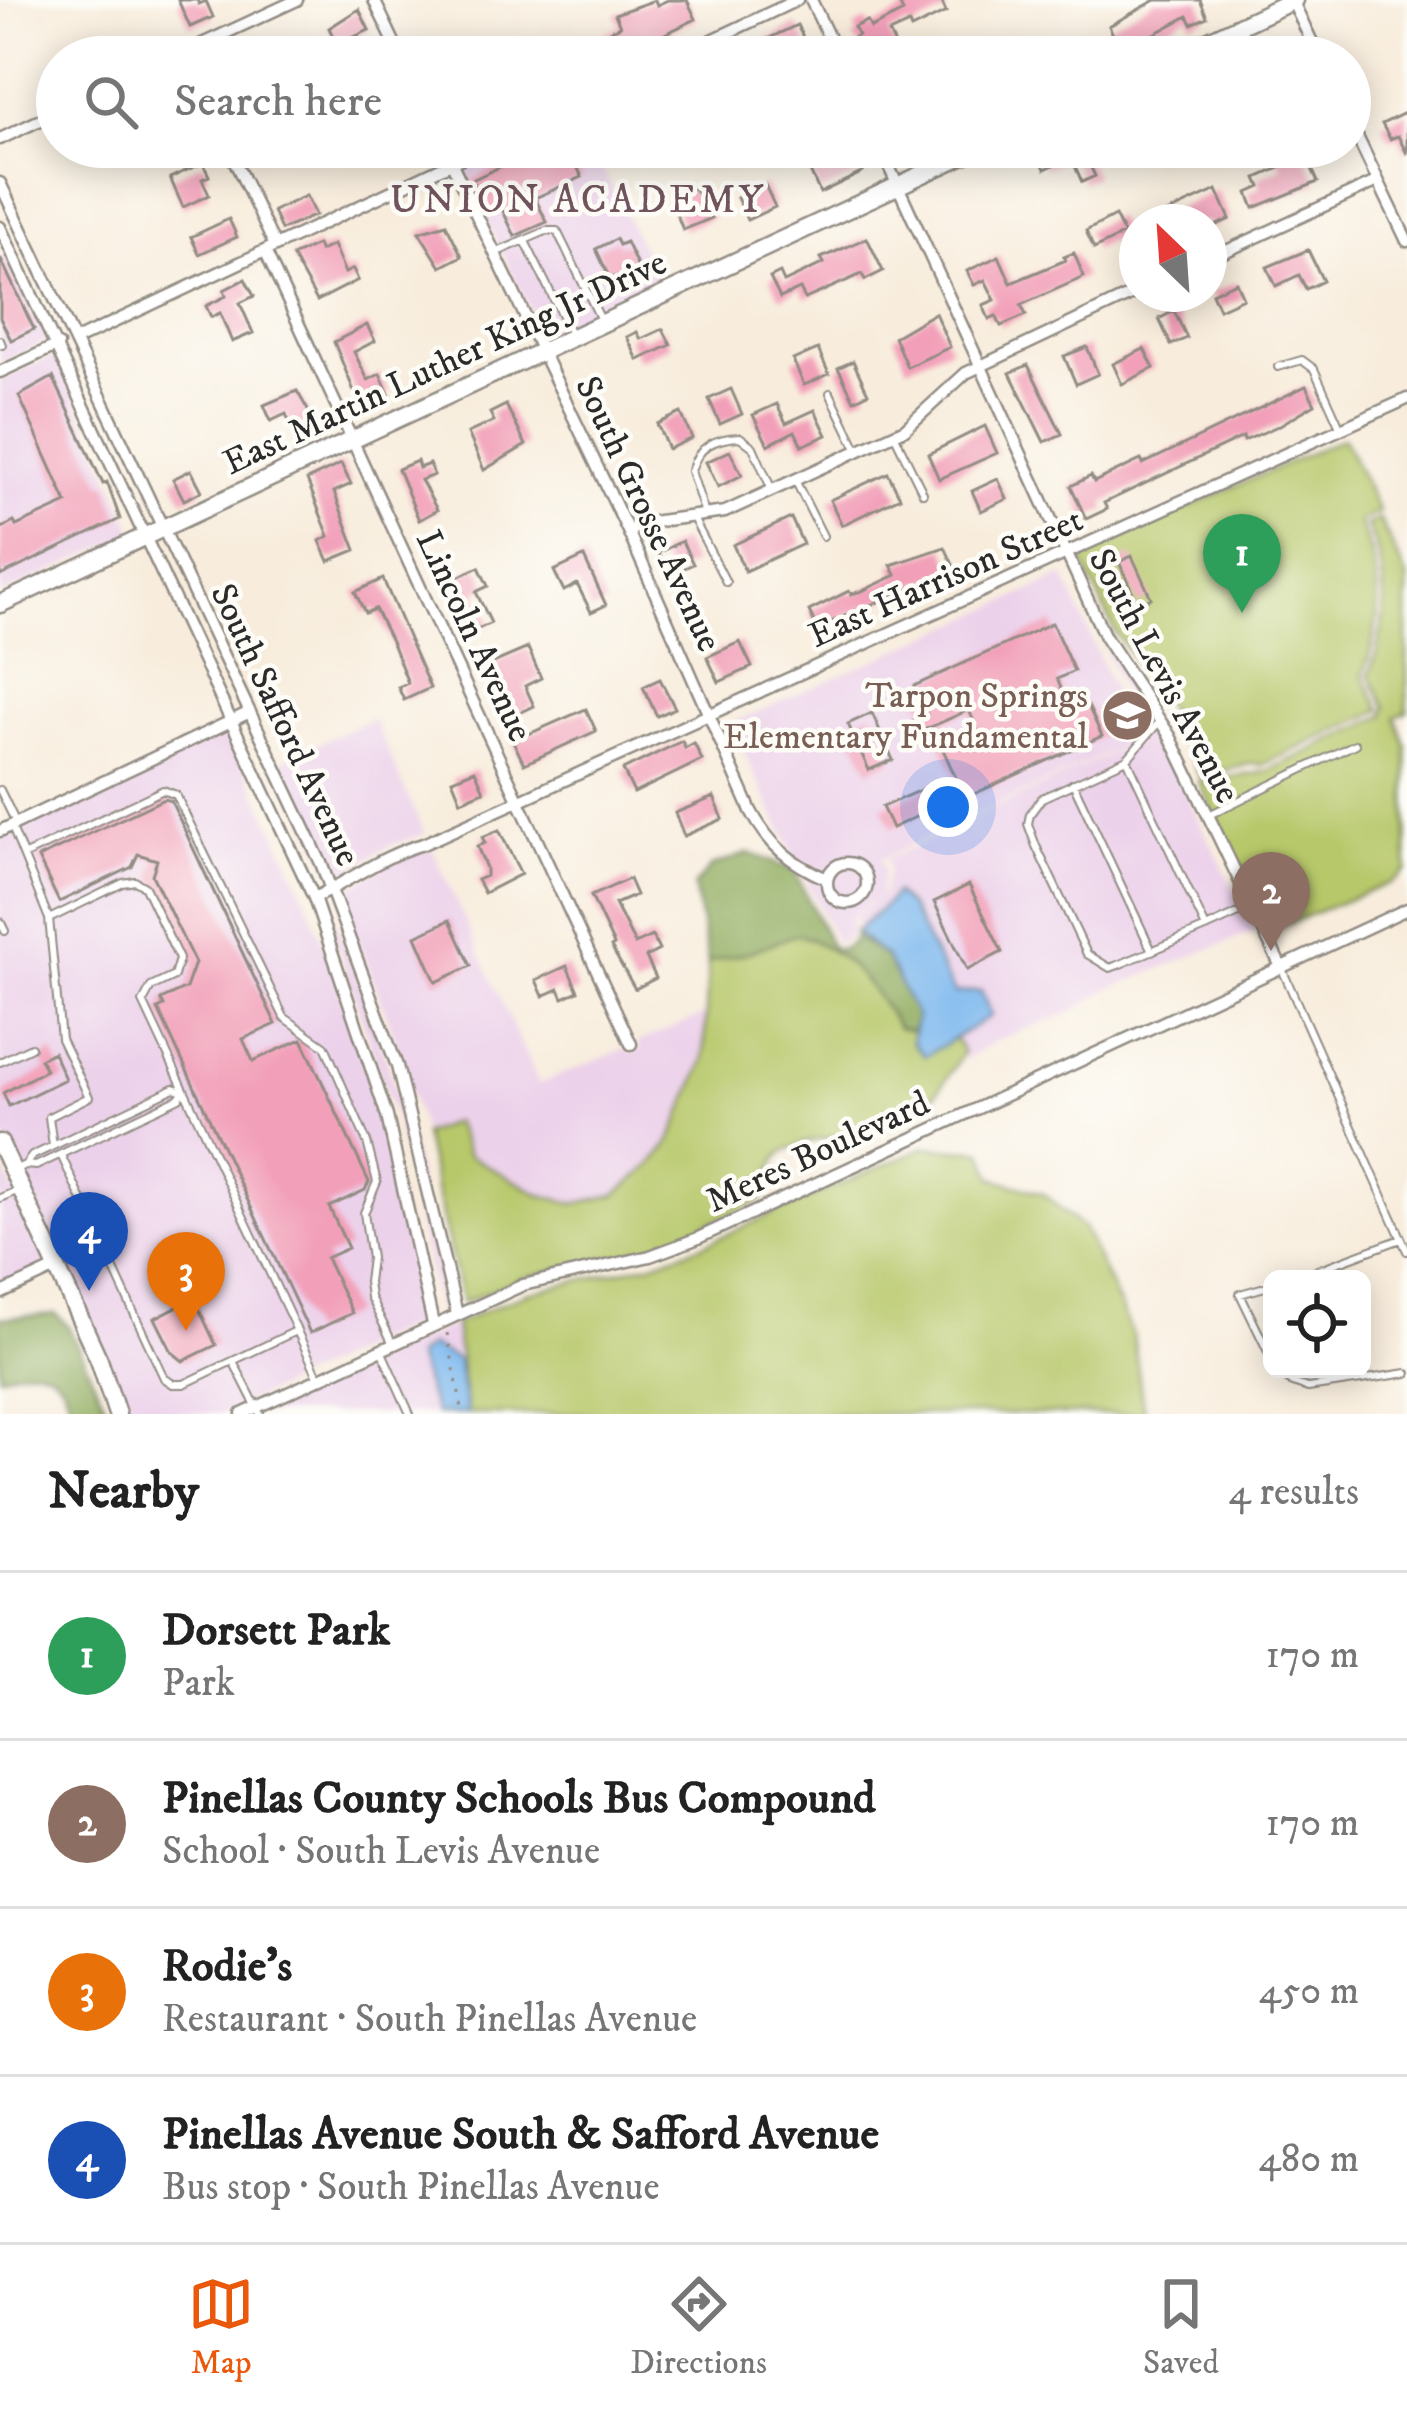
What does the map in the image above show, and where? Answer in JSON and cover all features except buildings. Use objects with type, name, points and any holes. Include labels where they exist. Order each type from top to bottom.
[{"type":"street","points":[[221,36],[297,0]]},
{"type":"street","points":[[374,0],[391,36]]},
{"type":"street","points":[[721,36],[797,0]]},
{"type":"street","points":[[812,0],[828,36]]},
{"type":"street","points":[[1217,36],[1293,0],[1309,36]]},
{"type":"street","points":[[0,139],[36,122]]},
{"type":"street","points":[[1371,167],[1407,241]]},
{"type":"street","name":"Lincoln Avenue","points":[[237,168],[353,440],[632,1044]]},
{"type":"street","points":[[76,340],[441,168]]},
{"type":"street","name":"South Grosse Avenue","points":[[454,168],[628,531],[767,841],[781,855],[827,879]]},
{"type":"street","name":"South Levis Avenue","points":[[890,168],[1106,637],[1160,720],[1282,969]]},
{"type":"street","name":"East Martin Luther King Jr Drive","points":[[0,604],[936,168]]},
{"type":"street","points":[[1227,252],[1378,182]]},
{"type":"street","name":"South Safford Avenue","points":[[0,183],[331,890],[397,1066],[457,1314]]},
{"type":"street","name":"South Safford Avenue","points":[[0,227],[314,898],[387,1115],[433,1324]]},
{"type":"street","points":[[628,531],[656,521],[699,518],[858,451],[919,420],[956,380],[980,364],[1119,300]]},
{"type":"street","points":[[0,372],[58,345]]},
{"type":"street","name":"East Harrison Street","points":[[314,898],[395,852],[423,844],[1407,399]]},
{"type":"street","points":[[9,826],[250,712]]},
{"type":"street","name":"Meres Boulevard","points":[[242,1414],[523,1285],[650,1256],[697,1239],[1407,909]]},
{"type":"street","points":[[0,1143],[19,1168],[21,1189],[99,1360],[117,1414]]},
{"type":"street","points":[[0,1294],[58,1267]]},
{"type":"lane","points":[[495,253],[557,231],[603,323]]},
{"type":"lane","points":[[525,241],[572,338]]},
{"type":"lane","points":[[1278,368],[1302,360],[1314,369],[1341,429]]},
{"type":"lane","points":[[830,393],[858,451]]},
{"type":"lane","points":[[894,434],[923,493]]},
{"type":"lane","points":[[726,582],[699,518],[692,471],[700,450],[740,436],[753,447],[772,490]]},
{"type":"lane","points":[[795,480],[823,536]]},
{"type":"lane","points":[[1160,720],[1127,759],[1034,805],[1028,824],[1088,954],[1110,968],[1252,907]]},
{"type":"lane","points":[[1207,816],[1355,744]]},
{"type":"lane","points":[[1127,759],[1206,928]]},
{"type":"lane","points":[[1073,784],[1152,951]]},
{"type":"lane","points":[[25,855],[163,790],[176,795],[284,1016],[325,1046],[367,1142],[377,1182],[364,1213],[370,1297],[410,1414]]},
{"type":"lane","points":[[1,792],[9,826],[49,919],[61,1039],[88,1097],[49,1117],[53,1146]]},
{"type":"lane","points":[[49,919],[123,883],[135,881],[145,887],[179,959],[174,976],[151,986],[143,1002],[319,1378]]},
{"type":"lane","points":[[1282,969],[1407,1251]]},
{"type":"lane","points":[[0,1062],[31,1047]]},
{"type":"lane","points":[[19,1168],[32,1156],[174,1088],[183,1091]]},
{"type":"lane","points":[[19,1168],[61,1155],[179,1098],[183,1091]]},
{"type":"lane","points":[[61,1155],[164,1378],[184,1384],[296,1331]]},
{"type":"lane","points":[[0,1198],[21,1189]]},
{"type":"lane","points":[[1317,1270],[1401,1239]]},
{"type":"lane","points":[[1263,1288],[1240,1294],[1263,1341]]},
{"type":"lane","points":[[233,1361],[258,1410]]},
{"type":"lane","points":[[1286,1378],[1308,1388],[1407,1373]]},
{"type":"shaded area","points":[[461,168],[602,168],[661,288],[545,341]]},
{"type":"shaded area","points":[[6,255],[48,341],[0,363],[0,257]]},
{"type":"shaded area","points":[[55,355],[135,533],[0,595],[0,381]]},
{"type":"shaded area","points":[[1064,576],[1135,740],[880,860],[884,870],[879,896],[851,916],[851,935],[837,944],[730,724]]},
{"type":"shaded area","points":[[1099,638],[1124,674],[1256,931],[1104,991],[1074,1011],[994,1041],[966,1060],[955,1038],[991,1017],[954,993],[910,908],[895,894],[856,933],[855,916],[883,893],[889,868],[886,860],[1137,741],[1139,728]]},
{"type":"shaded area","points":[[373,719],[425,834],[391,845],[334,879],[281,761]]},
{"type":"shaded area","points":[[228,731],[307,900],[361,1052],[425,1319],[223,1414],[125,1414],[106,1357],[0,1127],[0,839]]},
{"type":"shaded area","points":[[432,848],[539,1084],[626,1048],[629,1054],[641,1048],[638,1042],[706,1014],[704,1061],[670,1143],[650,1167],[615,1195],[574,1204],[541,1195],[468,1155],[454,1122],[423,1133],[389,1021],[340,894],[398,859]]},
{"type":"shaded area","points":[[327,900],[376,1026],[411,1144],[448,1309],[438,1313],[394,1114],[323,902]]},
{"type":"shaded area","points":[[0,1160],[48,1263],[0,1285]]},
{"type":"shaded area","points":[[455,1324],[457,1360],[450,1353],[419,1370],[435,1414],[260,1414]]},
{"type":"green space","points":[[1343,438],[1379,512],[1359,522],[1373,560],[1378,598],[1363,675],[1381,710],[1262,765],[1200,777],[1166,707],[1116,634],[1082,561],[1088,553]]},
{"type":"green space","points":[[1379,519],[1407,577],[1407,712],[1396,717],[1407,747],[1407,871],[1393,882],[1271,930],[1199,782],[1265,772],[1384,716],[1386,707],[1369,675],[1384,599],[1380,562],[1367,525]]},
{"type":"green space","points":[[749,853],[794,870],[831,947],[841,950],[854,941],[855,932],[886,957],[917,1016],[912,1031],[898,1028],[878,997],[843,959],[797,934],[708,962],[694,886],[712,866]]},
{"type":"green space","points":[[796,934],[829,949],[856,971],[898,1028],[912,1031],[912,1043],[925,1056],[955,1038],[963,1053],[930,1100],[902,1121],[790,1149],[776,1160],[761,1201],[648,1249],[521,1278],[462,1303],[423,1134],[454,1122],[468,1155],[541,1195],[574,1204],[615,1195],[650,1167],[670,1143],[704,1061],[708,962]]},
{"type":"green space","points":[[925,1147],[983,1151],[993,1178],[1042,1193],[1084,1229],[1133,1335],[1144,1414],[467,1414],[455,1324],[526,1293],[653,1263],[700,1246]]},
{"type":"green space","points":[[56,1314],[68,1326],[110,1414],[72,1414],[63,1386],[48,1372],[28,1369],[0,1376],[0,1318]]},
{"type":"water","points":[[895,893],[910,908],[954,993],[981,991],[991,1016],[925,1056],[912,1042],[916,1016],[886,957],[856,933]]},
{"type":"water","points":[[430,1346],[457,1360],[467,1414],[435,1414],[416,1356]]},
{"type":"place","name":"Dorsett Park","points":[[1242,613]]},
{"type":"place","name":"Tarpon Springs Elementary Fundamental","points":[[1127,715]]},
{"type":"place","name":"Pinellas County Schools Bus Compound","points":[[1271,951]]},
{"type":"place","name":"Pinellas Avenue South & Safford Avenue","points":[[89,1291]]},
{"type":"place","name":"Rodie's","points":[[186,1331]]},
{"type":"district","name":"UNION ACADEMY","points":[[578,198]]}]
